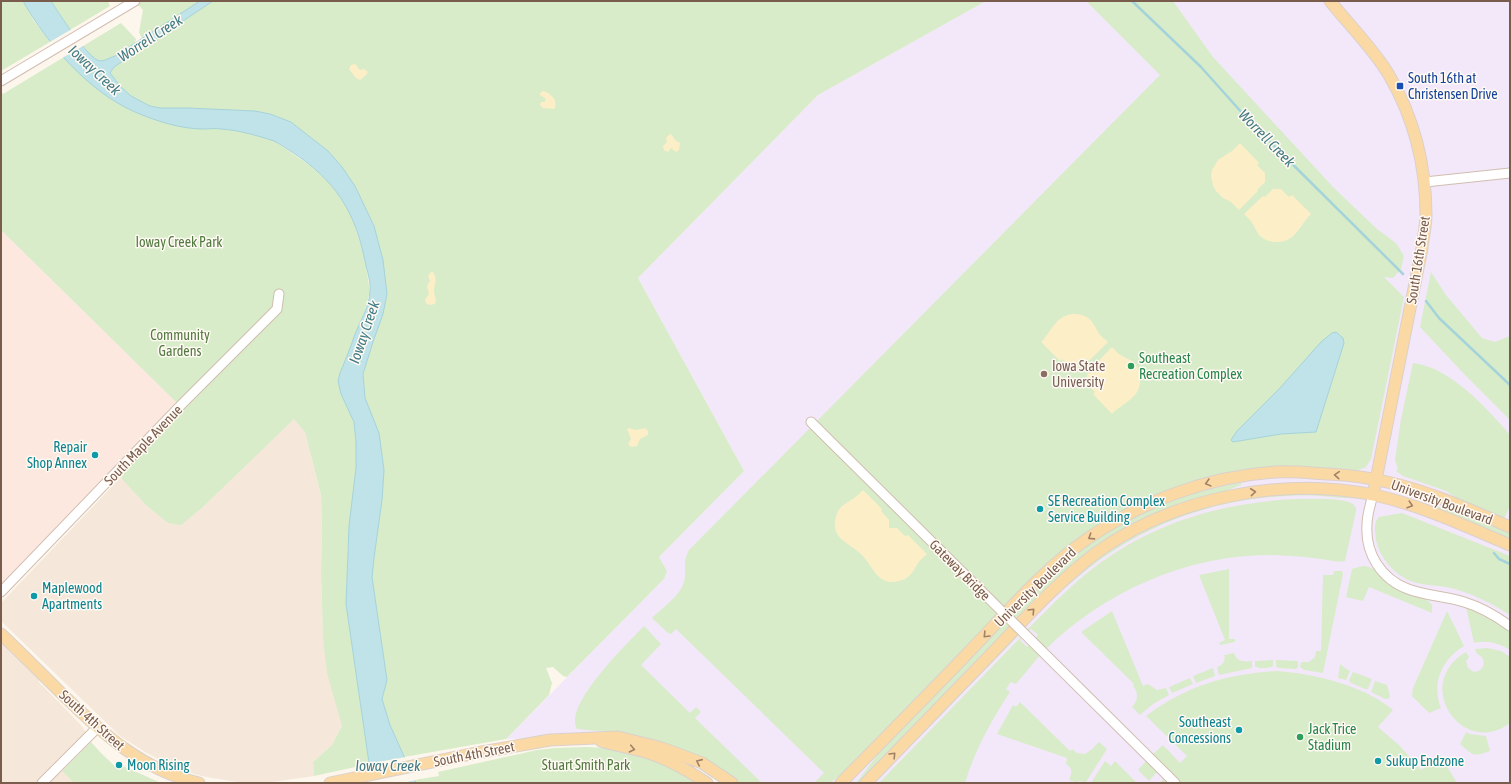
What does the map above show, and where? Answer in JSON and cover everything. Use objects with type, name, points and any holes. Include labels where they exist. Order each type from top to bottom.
[{"type":"main road","name":"South 16th Street","points":[[1330,1],[1388,74],[1403,102],[1415,131],[1424,182],[1426,216],[1422,248],[1373,495]]},
{"type":"main road","name":"University Boulevard","points":[[841,783],[1042,576],[1086,540],[1110,524],[1171,495],[1211,482],[1276,472],[1345,475],[1376,479],[1404,486],[1434,496],[1510,527]]},
{"type":"main road","name":"University Boulevard","points":[[866,783],[1057,587],[1086,561],[1118,539],[1178,511],[1216,499],[1248,492],[1284,489],[1319,489],[1373,495],[1429,511],[1510,545]]},
{"type":"main road","name":"South 4th Street","points":[[1,634],[97,728],[132,755],[171,774],[199,783]]},
{"type":"main road","name":"South 4th Street","points":[[330,783],[476,753],[550,740],[618,737],[662,748],[702,763],[732,783]]},
{"type":"main road","name":"South 4th Street","points":[[595,738],[617,746],[648,753],[664,759],[681,767],[707,783]]},
{"type":"street","points":[[1,81],[133,2]]},
{"type":"street","points":[[1424,182],[1510,173]]},
{"type":"street","name":"South Maple Avenue","points":[[1,592],[180,406],[276,309],[279,294]]},
{"type":"street","name":"Gateway Bridge","points":[[811,422],[1175,783]]},
{"type":"street","points":[[1373,495],[1366,526],[1368,545],[1377,565],[1389,578],[1408,589],[1464,602],[1488,612],[1510,626]]},
{"type":"street","points":[[42,783],[97,728]]},
{"type":"shaded area","name":"Iowa State University","points":[[986,1],[1510,1],[1510,783],[733,783],[662,747],[566,738],[506,739],[664,579],[667,571],[659,557],[744,471],[638,278],[818,95]]},
{"type":"shaded area","points":[[1,230],[176,402],[1,592]]},
{"type":"shaded area","points":[[294,418],[305,432],[321,495],[323,639],[342,726],[332,745],[313,762],[314,776],[266,783],[243,783],[201,776],[173,767],[120,736],[1,621],[1,603],[121,477],[122,479],[203,507]]},
{"type":"shaded area","points":[[1,634],[38,670],[39,682],[81,725],[88,736],[58,767],[74,783],[1,783]]},
{"type":"green space","points":[[1,1],[23,1],[34,21],[50,42],[1,71]]},
{"type":"green space","points":[[51,1],[108,1],[110,6],[70,30]]},
{"type":"green space","points":[[134,1],[986,1],[818,95],[638,278],[744,471],[659,557],[667,571],[664,579],[567,677],[563,676],[553,667],[546,668],[552,683],[549,695],[506,739],[404,757],[390,725],[382,699],[387,680],[372,577],[375,543],[370,413],[365,398],[363,374],[383,314],[374,226],[355,186],[328,151],[291,122],[270,114],[255,111],[160,108],[150,106],[131,96],[121,87],[110,73],[114,67],[154,41],[160,27],[142,39],[139,32],[143,10]]},
{"type":"green space","name":"Southeast Recreation Complex","points":[[1086,1],[1173,1],[1213,57],[1334,188],[1377,229],[1396,243],[1404,256],[1401,269],[1393,278],[1384,277],[1404,297],[1371,459],[1366,467],[1356,471],[1300,467],[1253,471],[1098,528],[851,767],[830,783],[814,783],[824,773],[676,629],[671,634],[668,633],[652,618],[675,597],[682,587],[685,578],[685,563],[689,550],[1160,75]]},
{"type":"green space","points":[[121,23],[136,39],[135,43],[122,52],[101,61],[95,59],[83,46]]},
{"type":"green space","name":"Ioway Creek Park","points":[[64,57],[93,85],[117,103],[135,112],[182,126],[202,129],[220,128],[244,132],[273,140],[312,167],[326,179],[338,193],[350,212],[364,254],[370,292],[363,317],[349,352],[341,394],[354,422],[356,442],[356,468],[348,545],[346,604],[369,764],[314,776],[313,762],[332,745],[342,726],[327,673],[323,639],[321,495],[305,432],[294,419],[203,507],[181,525],[168,523],[146,505],[122,479],[121,474],[180,406],[1,230],[1,91],[3,94]]},
{"type":"green space","points":[[1431,272],[1446,295],[1482,338],[1495,342],[1510,336],[1510,420],[1420,327]]},
{"type":"green space","points":[[1413,363],[1427,366],[1454,380],[1479,401],[1510,435],[1510,506],[1504,519],[1463,502],[1446,491],[1403,476],[1396,471],[1398,469],[1395,460],[1401,419]]},
{"type":"green space","points":[[1241,483],[1241,485],[1129,529],[1017,621],[1012,616],[1064,564],[1104,535],[1147,512],[1170,502],[1193,494]]},
{"type":"green space","points":[[1305,493],[1358,498],[1284,496],[1261,498],[1236,502],[1186,515],[1140,535],[1097,562],[1063,590],[1024,628],[1023,627],[1055,594],[1081,572],[1109,551],[1128,539],[1149,529],[1170,520],[1214,505],[1265,495]]},
{"type":"green space","points":[[1334,499],[1353,504],[1356,511],[1345,561],[1336,562],[1302,557],[1269,555],[1238,557],[1208,562],[1178,570],[1148,581],[1120,594],[1094,610],[1046,649],[1035,639],[1038,635],[1031,629],[1028,632],[1027,630],[1063,594],[1086,574],[1133,542],[1158,530],[1210,512],[1265,501]]},
{"type":"green space","points":[[1431,505],[1460,512],[1510,533],[1510,540],[1430,507]]},
{"type":"green space","points":[[1402,513],[1510,556],[1510,615],[1470,594],[1455,589],[1413,582],[1406,579],[1394,570],[1384,559],[1378,547],[1375,525],[1379,517]]},
{"type":"green space","points":[[1362,566],[1372,568],[1395,588],[1429,601],[1432,605],[1432,613],[1369,587],[1363,601],[1346,597],[1352,569]]},
{"type":"green space","points":[[1229,569],[1229,639],[1235,639],[1235,642],[1220,645],[1219,643],[1225,640],[1199,575]]},
{"type":"green space","points":[[1334,571],[1342,571],[1343,574],[1323,673],[1304,670],[1300,667],[1301,662],[1309,662],[1315,657],[1316,651],[1321,651],[1323,575],[1333,575]]},
{"type":"green space","points":[[1466,607],[1494,621],[1510,632],[1510,650],[1492,643],[1474,643]]},
{"type":"green space","points":[[1112,611],[1143,686],[1148,684],[1157,690],[1166,688],[1169,695],[1153,704],[1140,715],[1132,707],[1136,702],[1137,696],[1133,686],[1134,684],[1081,632]]},
{"type":"green space","points":[[1447,611],[1464,646],[1456,651],[1444,665],[1440,673],[1437,690],[1441,708],[1429,713],[1412,696],[1413,688]]},
{"type":"green space","points":[[1007,621],[1012,626],[859,783],[856,783],[882,749]]},
{"type":"green space","points":[[644,626],[661,644],[641,665],[690,713],[696,707],[701,712],[695,718],[762,783],[740,783],[726,773],[620,733],[577,729],[575,718],[579,705],[588,690],[612,660]]},
{"type":"green space","points":[[1018,632],[1020,634],[875,783],[872,783]]},
{"type":"green space","points":[[1022,636],[1023,637],[1020,640],[1027,647],[1030,644],[1041,654],[1016,684],[1011,682],[1006,689],[1010,692],[984,736],[965,783],[879,783]]},
{"type":"green space","points":[[1487,648],[1501,651],[1510,657],[1510,723],[1492,732],[1476,732],[1461,725],[1450,713],[1443,698],[1443,682],[1450,666],[1466,652],[1469,657],[1466,661],[1468,668],[1474,672],[1481,669],[1484,661],[1477,654],[1475,649]]},
{"type":"green space","points":[[1234,653],[1235,656],[1241,661],[1252,661],[1252,668],[1219,675],[1217,667],[1224,662],[1224,655]]},
{"type":"green space","points":[[1273,660],[1273,666],[1271,667],[1261,668],[1255,666],[1255,661]]},
{"type":"green space","points":[[1276,660],[1298,661],[1298,667],[1296,669],[1278,668],[1276,666]]},
{"type":"green space","points":[[1340,664],[1350,671],[1346,680],[1338,678]]},
{"type":"green space","points":[[1213,668],[1215,676],[1196,683],[1193,676]]},
{"type":"green space","name":"Jack Trice Stadium","points":[[1277,671],[1307,675],[1338,682],[1353,687],[1381,701],[1393,710],[1378,727],[1400,746],[1421,770],[1439,755],[1441,756],[1457,783],[1160,783],[1170,772],[1152,755],[1163,745],[1180,763],[1187,756],[1146,716],[1176,697],[1208,683],[1241,675]]},
{"type":"green space","points":[[1353,672],[1372,679],[1368,689],[1351,683],[1349,680]]},
{"type":"green space","points":[[1190,678],[1193,684],[1172,693],[1169,687]]},
{"type":"green space","points":[[1375,681],[1387,685],[1390,696],[1388,699],[1371,692]]},
{"type":"green space","points":[[1020,702],[1070,751],[1072,749],[1077,753],[1085,754],[1099,742],[1107,749],[1086,782],[1075,782],[1069,780],[1071,770],[1066,764],[1067,758],[997,734],[1013,705],[1016,707]]},
{"type":"green space","points":[[1466,732],[1486,736],[1490,751],[1477,755],[1468,751],[1460,744]]},
{"type":"green space","points":[[91,742],[118,769],[121,765],[161,783],[74,783],[62,771]]},
{"type":"green space","name":"Stuart Smith Park","points":[[587,747],[605,748],[652,757],[701,783],[416,783],[414,780],[439,776],[438,772],[537,750]]},
{"type":"green space","points":[[1147,760],[1158,771],[1149,781],[1138,770]]},
{"type":"green space","points":[[1105,761],[1111,766],[1115,761],[1137,783],[1091,783]]},
{"type":"sand","points":[[355,64],[360,70],[364,69],[368,72],[360,80],[356,78],[349,69],[351,65]]},
{"type":"sand","points":[[543,91],[555,100],[556,103],[554,109],[543,108],[540,105],[541,102],[546,100],[540,95]]},
{"type":"sand","points":[[670,134],[680,143],[679,150],[676,152],[671,148],[668,152],[664,150],[663,146],[667,142],[666,138]]},
{"type":"sand","points":[[1240,143],[1259,163],[1257,165],[1265,173],[1265,182],[1239,210],[1216,191],[1213,186],[1211,175],[1212,170],[1218,160],[1232,151]]},
{"type":"sand","points":[[1273,189],[1281,189],[1289,197],[1292,195],[1311,214],[1292,237],[1282,242],[1262,238],[1251,221],[1244,214],[1263,196],[1265,197]]},
{"type":"sand","points":[[431,272],[433,272],[435,277],[434,291],[436,300],[435,304],[430,305],[426,303],[425,300],[429,294],[427,286],[430,281],[428,276]]},
{"type":"sand","points":[[1067,315],[1082,315],[1089,318],[1100,335],[1108,342],[1089,361],[1087,359],[1079,367],[1071,368],[1062,359],[1060,361],[1041,342],[1058,321]]},
{"type":"sand","points":[[1112,347],[1119,354],[1132,361],[1137,367],[1140,385],[1135,395],[1112,414],[1093,394],[1095,392],[1087,384],[1087,375]]},
{"type":"sand","points":[[629,428],[636,430],[645,428],[648,431],[648,435],[640,439],[637,446],[631,447],[628,444],[631,439],[627,429]]},
{"type":"sand","points":[[863,490],[882,509],[881,511],[889,520],[889,528],[897,528],[905,536],[908,535],[927,554],[919,562],[911,574],[903,580],[892,582],[881,578],[861,554],[838,535],[835,524],[837,513],[843,506]]},
{"type":"water","name":"Ioway Creek","points":[[23,1],[51,1],[81,44],[88,52],[100,61],[115,56],[200,1],[213,1],[114,67],[110,73],[121,87],[131,96],[150,106],[160,108],[255,111],[270,114],[291,122],[328,151],[342,167],[355,186],[374,226],[383,260],[387,294],[383,314],[363,374],[365,398],[379,433],[384,470],[382,500],[372,577],[387,680],[382,699],[390,725],[416,783],[375,783],[370,770],[346,604],[349,526],[356,468],[356,442],[354,422],[341,394],[338,381],[370,297],[369,276],[361,243],[349,212],[341,198],[320,174],[292,152],[276,142],[234,130],[195,129],[169,124],[135,112],[101,92],[57,50],[44,34]]},
{"type":"water","points":[[1336,332],[1343,338],[1344,343],[1316,432],[1281,434],[1233,442],[1231,440],[1237,431],[1280,388],[1321,342],[1332,333]]},
{"type":"pier","points":[[72,29],[85,45],[62,58],[48,43]]},
{"type":"pier","points":[[406,757],[417,780],[401,783],[373,783],[367,764]]},
{"type":"waterway","name":"Worrell Creek","points":[[1132,1],[1201,67],[1252,124],[1403,274]]},
{"type":"waterway","name":"Worrell Creek","points":[[1426,301],[1439,318],[1510,385]]},
{"type":"waterway","points":[[1494,553],[1499,559],[1510,564]]},
{"type":"place","name":"South 16th at Christensen Drive","points":[[1400,86]]},
{"type":"place","name":"Southeast Recreation Complex","points":[[1131,366]]},
{"type":"place","name":"Iowa State University","points":[[1044,374]]},
{"type":"place","name":"Repair Shop Annex","points":[[95,455]]},
{"type":"place","name":"SE Recreation Complex Service Building","points":[[1040,509]]},
{"type":"place","name":"Maplewood Apartments","points":[[34,596]]},
{"type":"place","name":"Southeast Concessions","points":[[1239,730]]},
{"type":"place","name":"Jack Trice Stadium","points":[[1300,737]]},
{"type":"place","name":"Sukup Endzone","points":[[1378,761]]},
{"type":"place","name":"Moon Rising","points":[[119,765]]},
{"type":"park label","name":"Community Gardens","points":[[180,344]]}]
